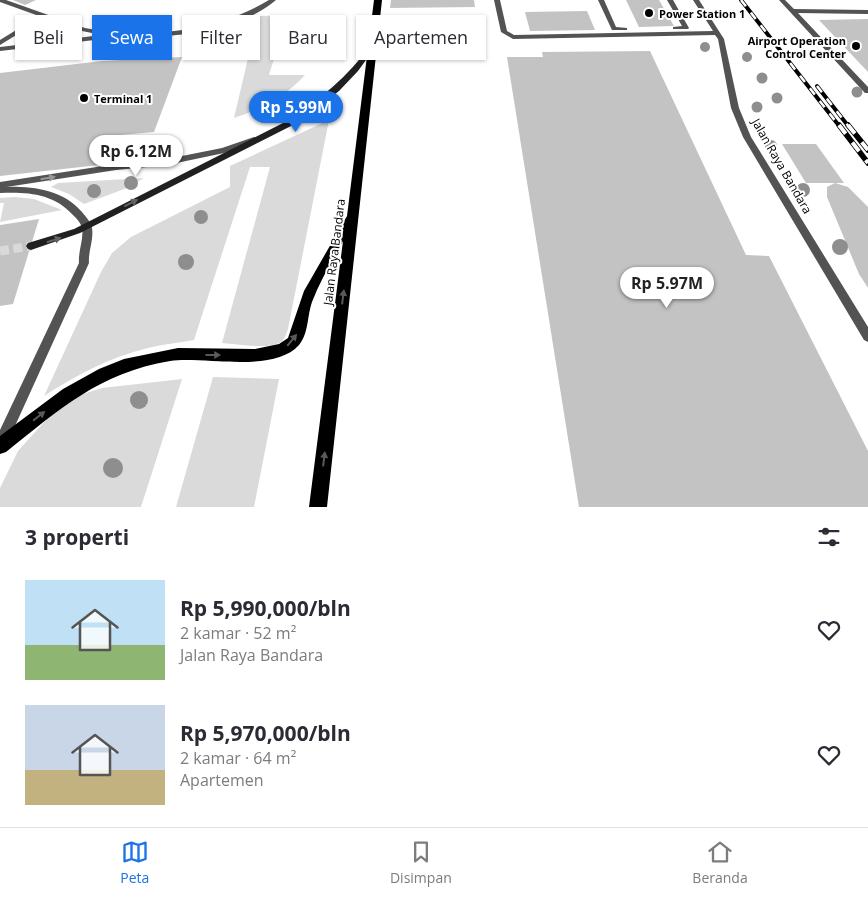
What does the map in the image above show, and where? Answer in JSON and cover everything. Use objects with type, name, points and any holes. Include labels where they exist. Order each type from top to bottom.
[{"type":"main road","name":"Jalan Raya Bandara","points":[[376,15],[378,0]]},
{"type":"main road","name":"Jalan Raya Bandara","points":[[318,507],[371,60]]},
{"type":"main road","points":[[0,445],[66,394],[94,379],[143,360],[177,354],[248,355],[273,353],[283,350],[293,342],[299,330],[304,307],[315,282],[353,214]]},
{"type":"street","points":[[0,0],[39,15]]},
{"type":"street","points":[[172,32],[201,28],[251,13],[273,0]]},
{"type":"street","points":[[497,0],[504,32],[513,37],[717,33]]},
{"type":"street","points":[[601,0],[614,29],[686,28],[670,0]]},
{"type":"street","name":"Jalan Raya Bandara","points":[[696,0],[724,47],[735,108],[747,137],[868,337]]},
{"type":"street","points":[[782,0],[864,83],[868,91]]},
{"type":"street","points":[[792,11],[868,12]]},
{"type":"street","points":[[0,43],[15,33]]},
{"type":"street","points":[[0,49],[92,39]]},
{"type":"street","points":[[31,246],[62,237],[290,124],[340,86],[363,60]]},
{"type":"street","points":[[0,185],[176,160],[224,150],[264,137]]},
{"type":"street","points":[[0,190],[26,189],[53,196],[70,205],[87,225],[87,239],[83,256],[84,263],[0,445]]},
{"type":"shaded area","points":[[260,16],[270,16],[270,60],[274,60],[269,75],[305,75],[298,83],[273,101],[234,118],[248,60],[260,60]]},
{"type":"shaded area","points":[[329,120],[288,329],[281,342],[269,346],[222,343],[270,167],[250,167],[194,340],[154,347],[121,356],[81,374],[44,396],[101,272],[112,253],[131,237],[230,187],[230,166]]},
{"type":"shaded area","points":[[144,178],[127,188],[84,204],[69,194],[51,187],[58,183]]},
{"type":"shaded area","points":[[0,198],[34,199],[62,210],[0,222],[4,203],[0,203]]},
{"type":"shaded area","points":[[213,377],[279,379],[254,507],[176,507]]},
{"type":"shaded area","points":[[182,379],[141,507],[0,507],[0,488],[18,451],[47,419],[80,395],[102,388]]},
{"type":"building","points":[[13,0],[36,0],[25,5]]},
{"type":"building","points":[[391,0],[474,0],[475,7],[390,8]]},
{"type":"building","name":"Power Station 1","points":[[626,0],[659,0],[674,26],[639,27]]},
{"type":"building","points":[[587,11],[595,30],[530,31],[525,12]]},
{"type":"building","name":"Airport Operation Control Center","points":[[868,19],[868,72],[819,20]]},
{"type":"building","points":[[650,51],[746,255],[769,256],[868,451],[868,507],[579,507],[507,57],[543,57],[542,52]]},
{"type":"building","name":"Terminal 1","points":[[182,57],[154,132],[109,136],[99,165],[0,176],[0,73],[102,61],[172,60],[172,58]]},
{"type":"building","points":[[782,144],[816,144],[844,183],[806,183]]},
{"type":"building","points":[[835,183],[848,187],[868,207],[868,288],[859,274],[827,197],[827,187]]},
{"type":"building","points":[[39,219],[13,304],[0,306],[0,225]]},
{"type":"tunnel","points":[[0,251],[31,246]]},
{"type":"railway","points":[[741,0],[840,127]]},
{"type":"railway","points":[[817,86],[849,127]]},
{"type":"railway","points":[[839,125],[868,163]]},
{"type":"railway","points":[[848,125],[868,150]]},
{"type":"place","name":"Power Station 1","points":[[649,13]]},
{"type":"place","name":"Airport Operation Control Center","points":[[856,46]]},
{"type":"place","name":"Terminal 1","points":[[84,98]]}]
